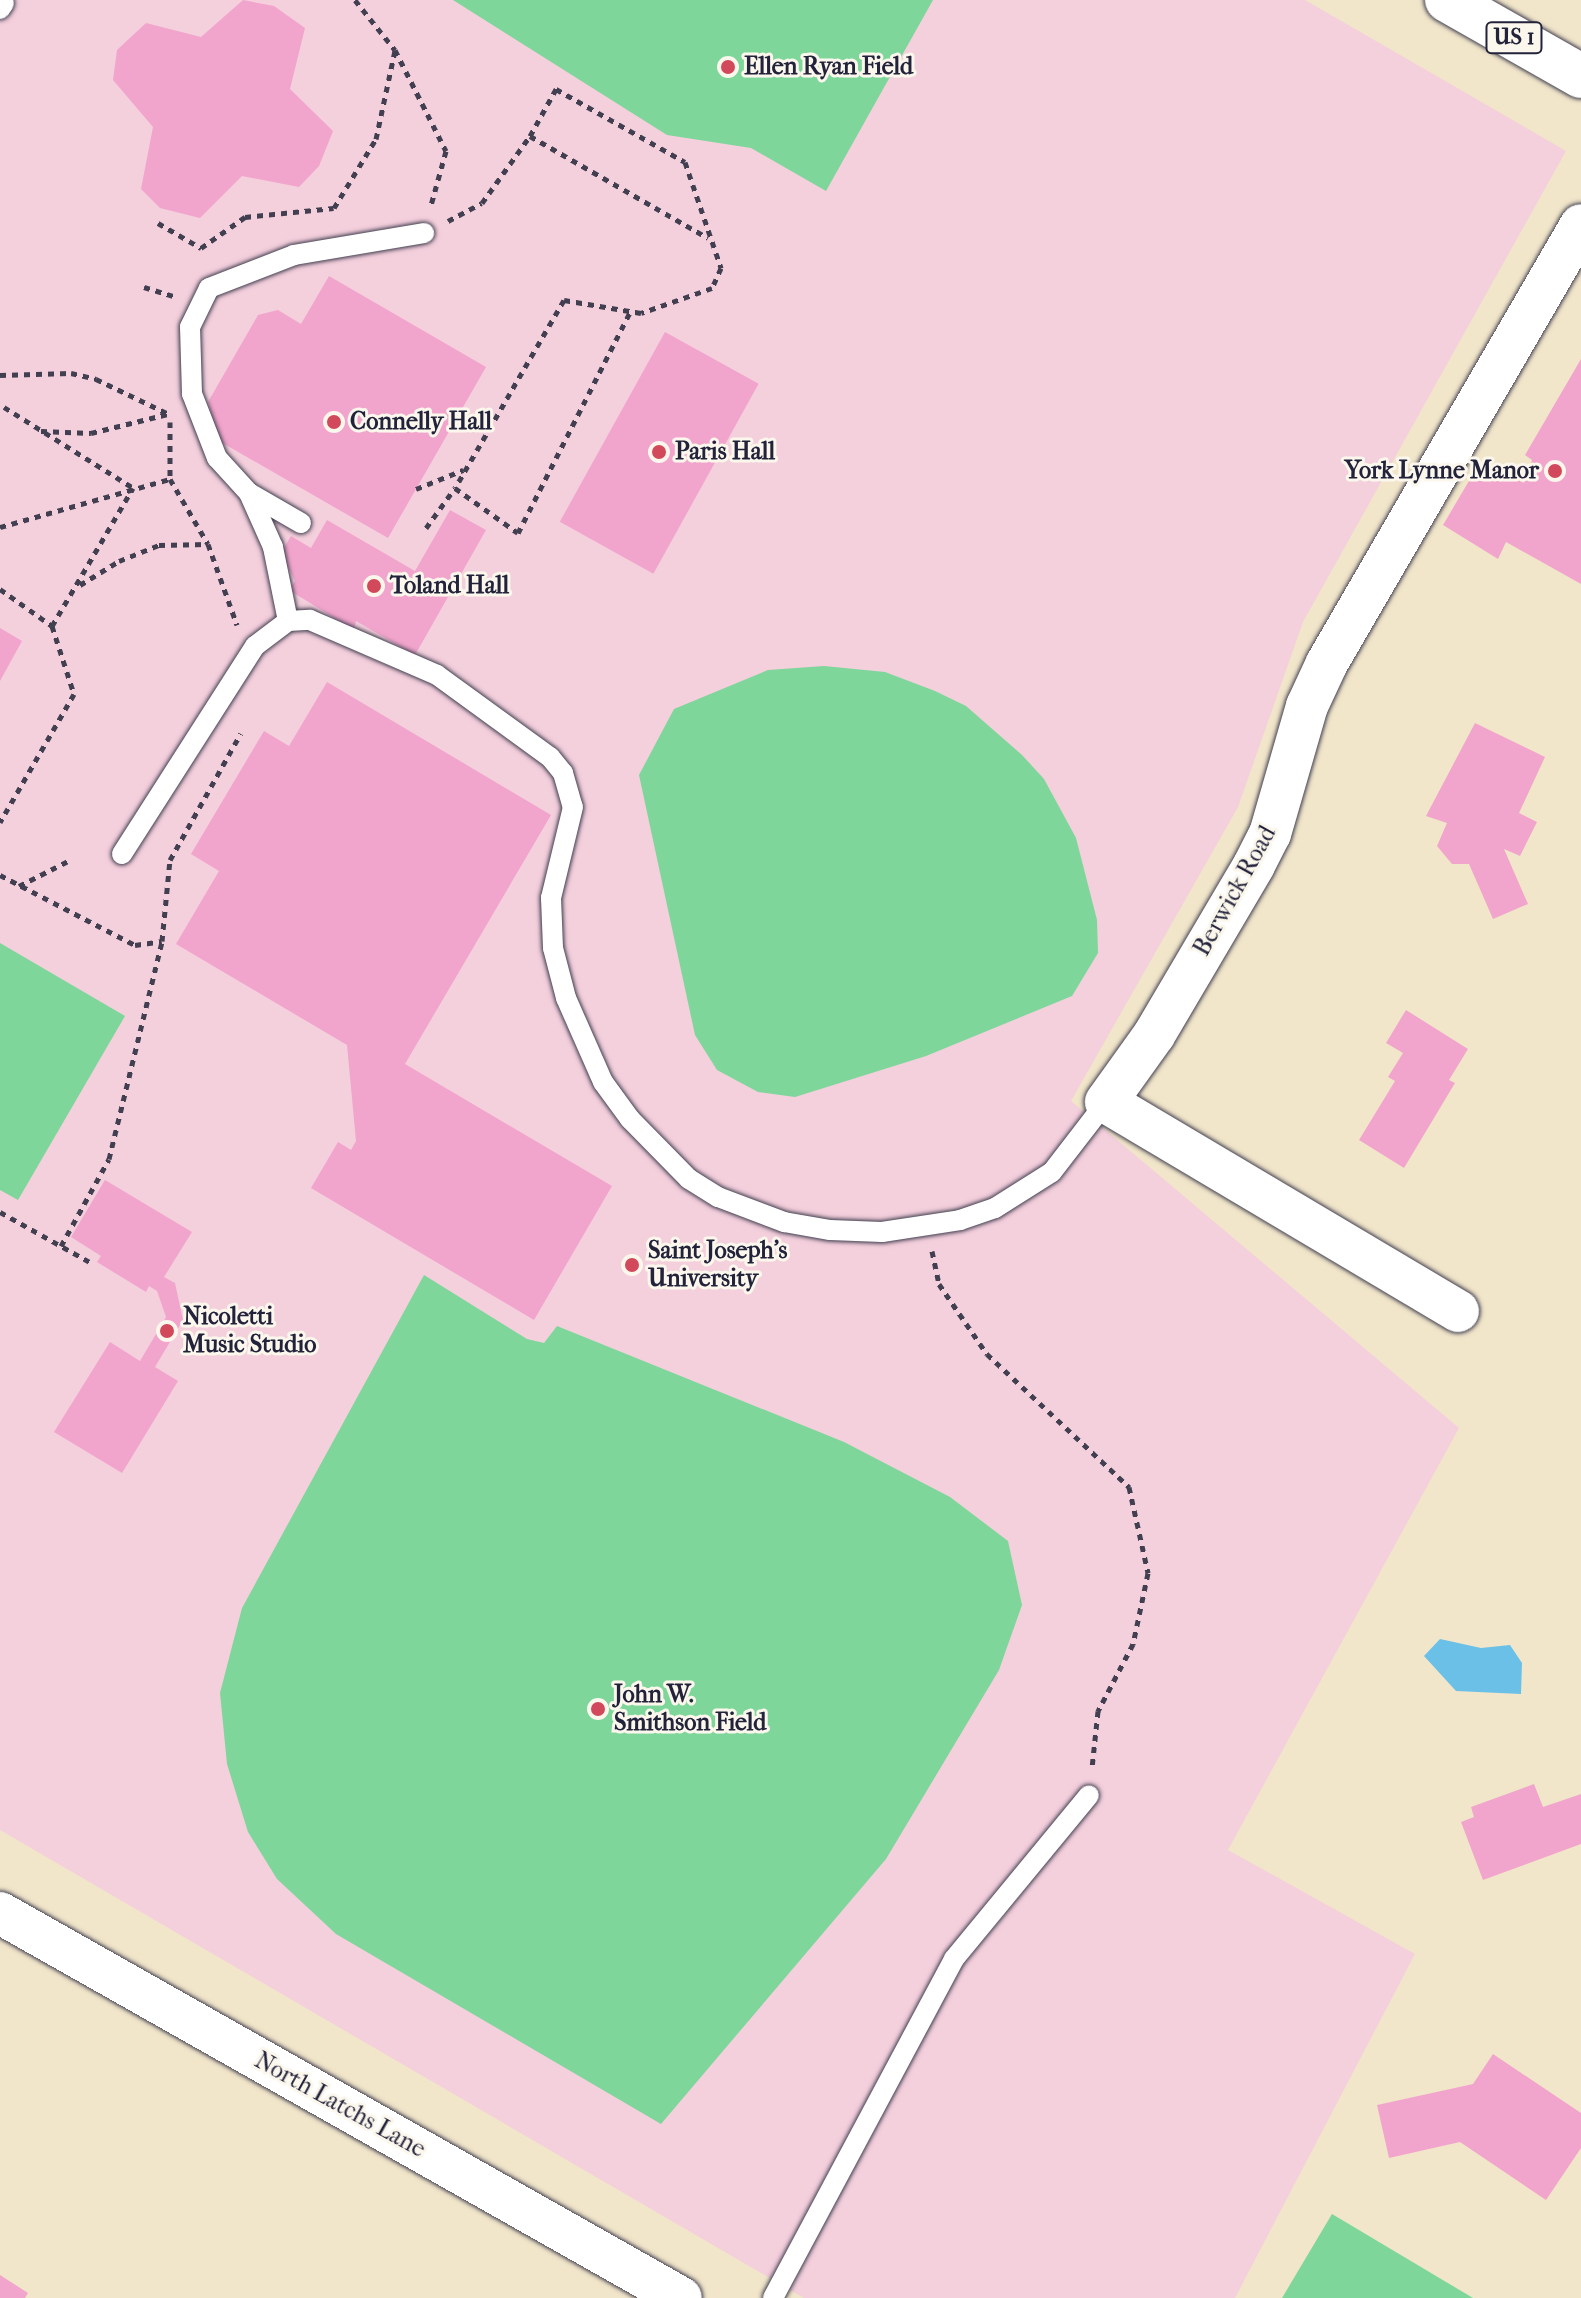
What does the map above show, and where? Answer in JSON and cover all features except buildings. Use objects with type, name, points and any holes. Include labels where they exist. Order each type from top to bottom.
[{"type":"highway","name":"US 1","points":[[1447,0],[1581,76]]},
{"type":"street","name":"Berwick Road","points":[[1106,1102],[1154,1035],[1254,865],[1270,834],[1307,706],[1327,663],[1581,225]]},
{"type":"street","points":[[1106,1102],[1458,1311]]},
{"type":"street","name":"North Latchs Lane","points":[[0,1913],[681,2298]]},
{"type":"lane","points":[[301,523],[249,493],[217,458],[192,394],[190,327],[209,288],[294,255],[424,233]]},
{"type":"lane","points":[[249,493],[273,547],[288,621]]},
{"type":"lane","points":[[122,854],[249,656],[271,630],[288,621],[310,620],[342,630],[437,675],[550,757],[563,773],[573,807],[551,898],[556,960],[583,1043],[603,1082],[660,1153],[718,1197],[784,1222],[869,1231],[927,1227],[983,1212],[1024,1192],[1052,1172],[1106,1102]]},
{"type":"lane","points":[[773,2298],[954,1959],[1089,1795]]},
{"type":"path","points":[[355,0],[395,50],[446,151],[424,233]]},
{"type":"path","points":[[158,223],[201,248],[245,217],[334,208],[376,139],[395,50]]},
{"type":"path","points":[[424,233],[482,203],[530,136],[556,89],[685,162],[721,268],[712,288],[641,313],[564,300],[455,488],[426,528]]},
{"type":"path","points":[[530,136],[709,239]]},
{"type":"path","points":[[455,488],[518,533],[630,312]]},
{"type":"path","points":[[0,375],[84,376],[170,414]]},
{"type":"path","points":[[41,431],[91,433],[170,414],[192,394]]},
{"type":"path","points":[[1,408],[133,488]]},
{"type":"path","points":[[170,414],[170,479],[208,544],[249,656]]},
{"type":"path","points":[[416,489],[463,470]]},
{"type":"path","points":[[0,527],[170,479]]},
{"type":"path","points":[[52,626],[80,586],[133,488]]},
{"type":"path","points":[[80,586],[119,561],[159,545],[208,544]]},
{"type":"path","points":[[0,589],[52,626],[74,694],[0,822]]},
{"type":"path","points":[[18,886],[72,859]]},
{"type":"path","points":[[61,1246],[109,1159],[162,941]]},
{"type":"path","points":[[0,1212],[90,1262]]},
{"type":"path","points":[[927,1227],[939,1284],[987,1354],[1129,1487],[1148,1573],[1133,1644],[1098,1711],[1089,1795]]},
{"type":"shaded area","name":"Saint Joseph's University","points":[[0,0],[1305,0],[1566,151],[1303,622],[1238,807],[1071,1101],[1459,1428],[1228,1850],[1415,1954],[1235,2298],[804,2298],[0,1830]]},
{"type":"green space","name":"Ellen Ryan Field","points":[[453,0],[933,0],[826,191],[751,148],[667,135]]},
{"type":"green space","points":[[824,666],[885,672],[935,691],[966,706],[1022,755],[1044,779],[1076,838],[1097,920],[1098,953],[1072,996],[926,1056],[795,1097],[758,1092],[717,1070],[695,1035],[639,775],[674,709],[768,670]]},
{"type":"green space","points":[[0,943],[125,1016],[18,1200],[0,1190]]},
{"type":"green space","name":"John W. Smithson Field","points":[[424,1275],[527,1339],[544,1343],[557,1326],[844,1442],[950,1497],[1008,1541],[1022,1605],[999,1670],[886,1859],[661,2124],[336,1934],[277,1879],[248,1832],[227,1764],[220,1693],[242,1608]]},
{"type":"green space","points":[[1332,2214],[1473,2298],[1282,2298]]},
{"type":"water","points":[[1440,1639],[1481,1648],[1510,1645],[1522,1663],[1521,1694],[1456,1691],[1424,1656]]},
{"type":"place","name":"Ellen Ryan Field","points":[[728,67]]},
{"type":"place","name":"Connelly Hall","points":[[334,422]]},
{"type":"place","name":"Paris Hall","points":[[659,452]]},
{"type":"place","name":"York Lynne Manor","points":[[1555,471]]},
{"type":"place","name":"Toland Hall","points":[[374,586]]},
{"type":"place","name":"Saint Joseph's University","points":[[632,1265]]},
{"type":"place","name":"Nicoletti Music Studio","points":[[167,1331]]},
{"type":"place","name":"John W. Smithson Field","points":[[598,1709]]}]
